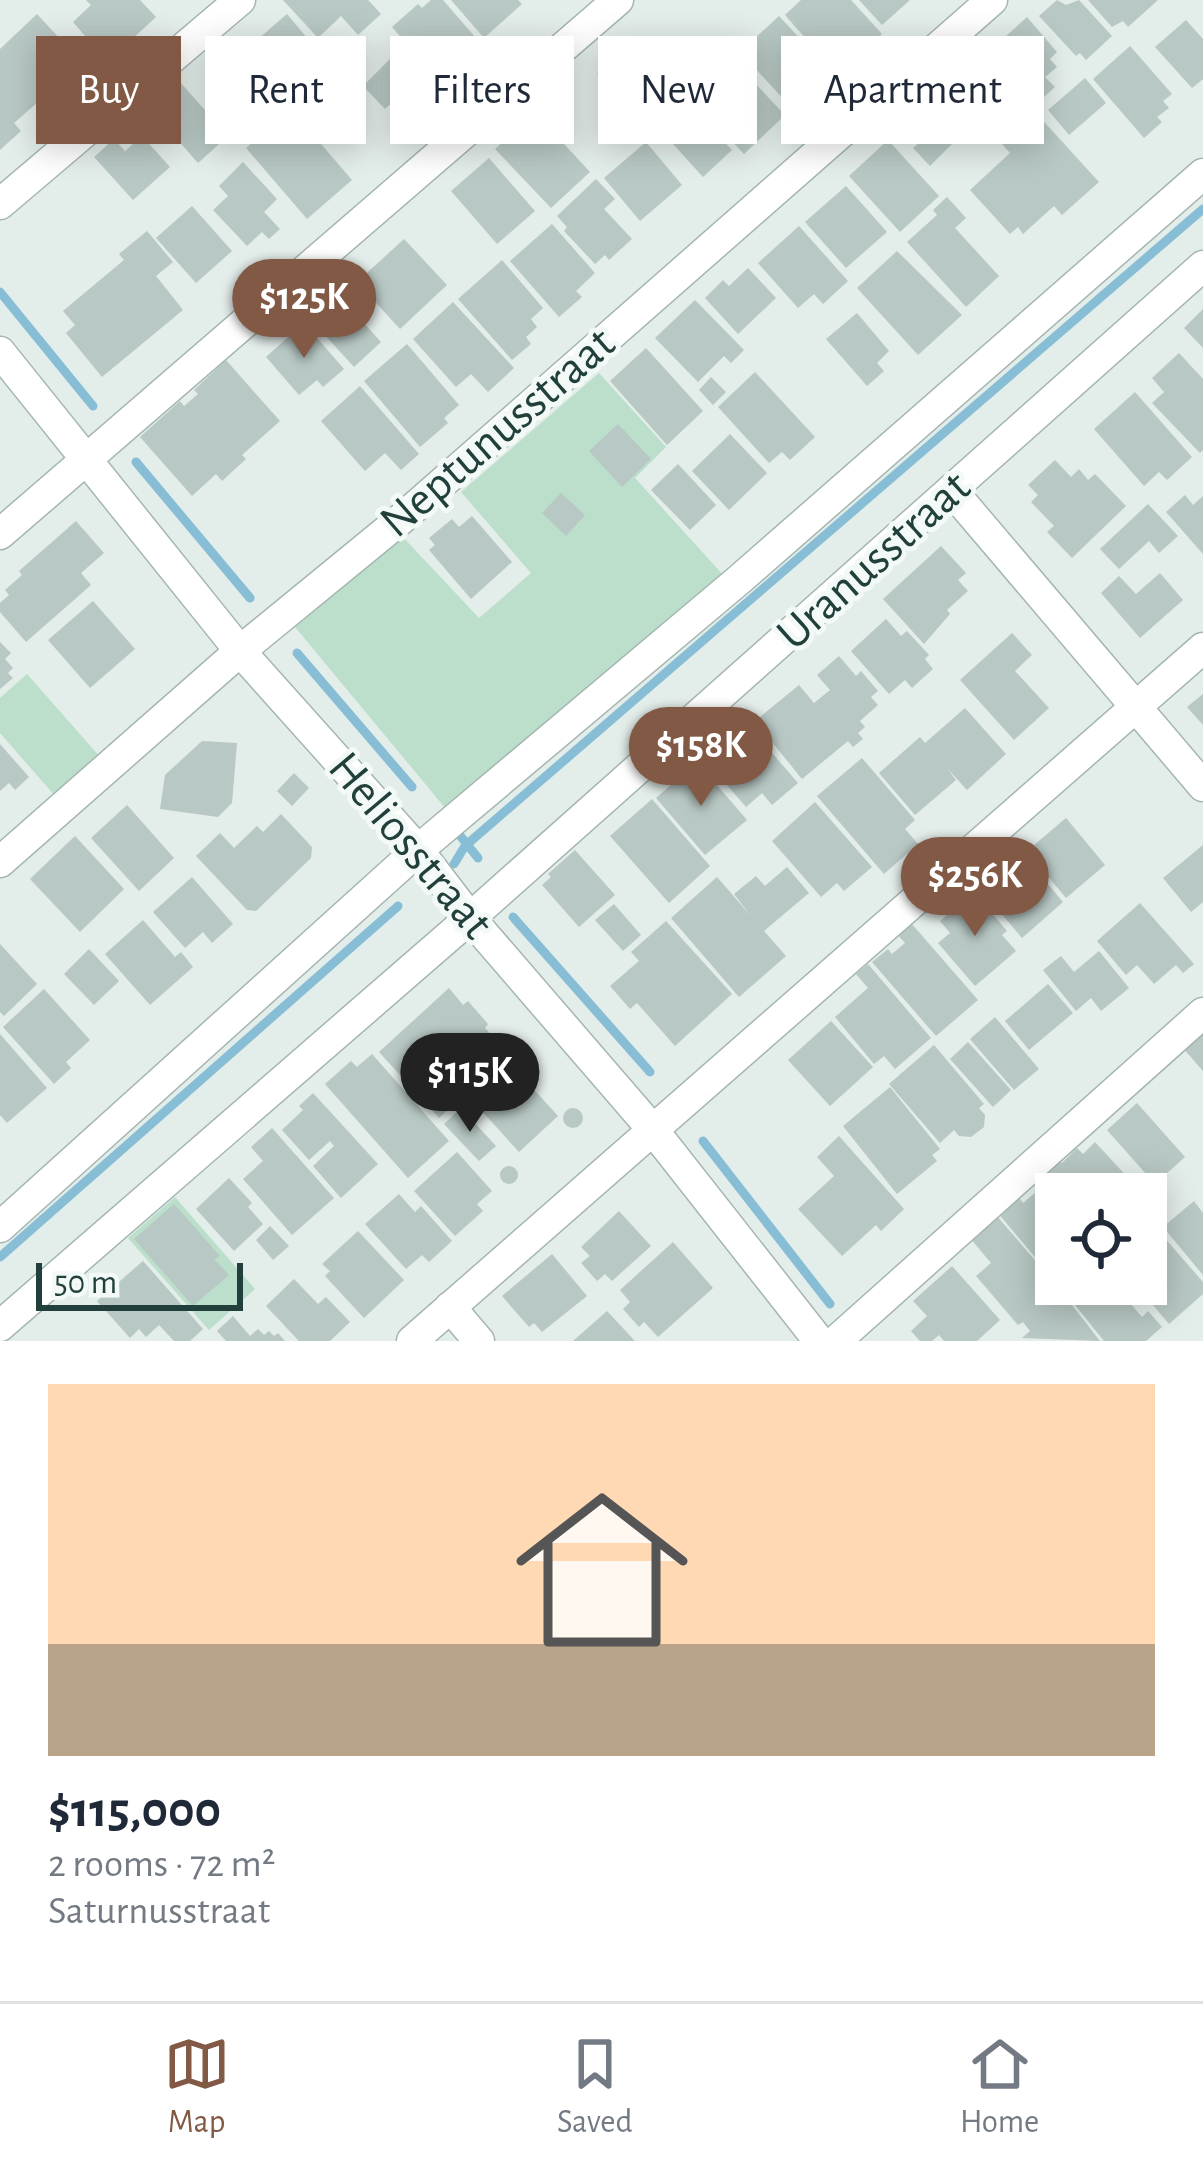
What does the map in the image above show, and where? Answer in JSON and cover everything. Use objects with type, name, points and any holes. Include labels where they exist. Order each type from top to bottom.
[{"type":"street","points":[[0,204],[240,0]]},
{"type":"street","points":[[0,534],[618,0]]},
{"type":"street","name":"Neptunusstraat","points":[[0,862],[240,651],[435,489],[992,0]]},
{"type":"street","name":"Uranusstraat","points":[[0,1227],[418,850],[740,578],[1203,174]]},
{"type":"street","name":"Uranusstraat","points":[[0,1326],[470,918],[1203,266]]},
{"type":"street","name":"Heliosstraat","points":[[0,352],[240,651],[418,850],[470,918],[653,1130],[819,1341]]},
{"type":"street","points":[[953,492],[1203,786]]},
{"type":"street","points":[[412,1341],[1203,648]]},
{"type":"street","points":[[836,1341],[1203,1013]]},
{"type":"street","points":[[451,1307],[479,1341]]},
{"type":"green space","points":[[599,373],[666,447],[635,478],[725,577],[446,809],[295,627],[401,535],[479,618],[531,573],[461,492]]},
{"type":"green space","points":[[27,674],[101,758],[56,797],[0,733],[0,698]]},
{"type":"green space","points":[[175,1197],[255,1289],[209,1330],[128,1238]]},
{"type":"building","points":[[86,0],[140,0],[156,17],[135,36],[85,36],[73,22],[91,5]]},
{"type":"building","points":[[283,0],[368,0],[381,14],[358,35],[341,16],[316,36]]},
{"type":"building","points":[[431,0],[443,0],[474,36],[400,36],[392,27],[418,4],[422,8]]},
{"type":"building","points":[[451,0],[518,0],[522,4],[486,36]]},
{"type":"building","points":[[801,0],[851,0],[882,34],[804,36],[785,15]]},
{"type":"building","points":[[859,0],[910,0],[882,25]]},
{"type":"building","points":[[1057,0],[1066,5],[1079,0],[1112,36],[1086,60],[1080,53],[1076,56],[1039,16]]},
{"type":"building","points":[[1088,0],[1158,0],[1128,27],[1123,21],[1112,27]]},
{"type":"building","points":[[37,14],[57,36],[36,36],[36,104],[14,123],[21,131],[0,150],[0,49]]},
{"type":"building","points":[[287,14],[306,36],[261,36]]},
{"type":"building","points":[[779,16],[798,36],[781,36],[781,96],[757,70],[757,36]]},
{"type":"building","points":[[1027,17],[1043,36],[1006,36]]},
{"type":"building","points":[[1186,20],[1203,39],[1203,79],[1192,88],[1155,47]]},
{"type":"building","points":[[1044,37],[1057,52],[1050,59],[1057,67],[1045,77],[1055,87],[1044,97]]},
{"type":"building","points":[[1130,46],[1172,94],[1163,101],[1169,108],[1157,117],[1162,122],[1144,138],[1093,79]]},
{"type":"building","points":[[390,59],[390,104],[385,109],[366,89],[366,83]]},
{"type":"building","points":[[1085,78],[1106,103],[1069,135],[1048,110]]},
{"type":"building","points":[[181,83],[205,110],[205,144],[219,144],[198,163],[181,144]]},
{"type":"building","points":[[757,85],[781,111],[781,119],[757,142]]},
{"type":"building","points":[[1044,122],[1099,182],[1062,215],[1054,206],[1023,234],[1018,227],[1010,234],[970,190],[1010,153],[1002,144],[1044,144]]},
{"type":"building","points":[[108,144],[119,144],[125,151],[133,144],[149,144],[170,167],[133,200],[94,157]]},
{"type":"building","points":[[251,144],[321,144],[352,180],[307,219],[246,148]]},
{"type":"building","points":[[500,144],[564,144],[590,172],[551,208],[495,149]]},
{"type":"building","points":[[648,144],[682,185],[640,221],[604,178]]},
{"type":"building","points":[[673,144],[726,144],[732,150],[703,177]]},
{"type":"building","points":[[735,144],[755,144],[744,154]]},
{"type":"building","points":[[884,144],[892,144],[939,196],[900,232],[849,176]]},
{"type":"building","points":[[918,144],[952,144],[930,166],[913,148]]},
{"type":"building","points":[[489,158],[535,211],[497,244],[451,191]]},
{"type":"building","points":[[243,162],[277,199],[264,212],[280,229],[269,239],[262,232],[247,246],[213,210],[228,196],[219,186]]},
{"type":"building","points":[[596,179],[615,199],[604,209],[632,239],[609,260],[605,255],[595,264],[564,231],[567,227],[557,216]]},
{"type":"building","points":[[846,186],[887,232],[846,268],[805,222]]},
{"type":"building","points":[[947,197],[966,218],[955,228],[999,276],[966,307],[907,242],[937,215],[933,210]]},
{"type":"building","points":[[192,206],[232,251],[196,283],[156,238]]},
{"type":"building","points":[[552,224],[595,273],[576,291],[582,297],[559,317],[510,261]]},
{"type":"building","points":[[799,226],[848,281],[823,304],[814,294],[798,308],[758,263]]},
{"type":"building","points":[[147,231],[173,262],[156,276],[183,310],[102,377],[66,333],[75,325],[63,311],[124,260],[119,254]]},
{"type":"building","points":[[404,239],[447,285],[400,329],[357,282]]},
{"type":"building","points":[[897,251],[962,315],[918,355],[857,288]]},
{"type":"building","points":[[502,260],[543,308],[531,319],[537,327],[526,337],[531,344],[512,360],[458,299]]},
{"type":"building","points":[[748,268],[776,298],[738,334],[705,298],[723,280],[729,286]]},
{"type":"building","points":[[339,296],[381,342],[354,367],[312,321]]},
{"type":"building","points":[[695,300],[744,350],[731,363],[724,356],[698,382],[655,338]]},
{"type":"building","points":[[453,302],[514,368],[488,392],[471,374],[456,387],[413,339]]},
{"type":"building","points":[[1203,309],[1203,348],[1184,328]]},
{"type":"building","points":[[857,313],[889,351],[877,363],[884,371],[867,386],[826,339]]},
{"type":"building","points":[[304,323],[344,369],[323,387],[317,380],[299,395],[266,357]]},
{"type":"building","points":[[407,344],[459,405],[444,418],[448,423],[420,447],[364,381]]},
{"type":"building","points":[[646,348],[703,411],[667,445],[610,381]]},
{"type":"building","points":[[1179,353],[1203,379],[1200,453],[1152,403],[1164,392],[1152,378]]},
{"type":"building","points":[[226,360],[280,421],[242,455],[246,459],[222,481],[216,474],[192,496],[140,437],[180,401],[184,406],[198,394],[194,390]]},
{"type":"building","points":[[755,372],[815,437],[790,460],[782,452],[769,463],[718,407]]},
{"type":"building","points":[[711,377],[726,392],[713,405],[699,390]]},
{"type":"building","points":[[360,386],[419,454],[401,470],[385,453],[365,471],[321,421]]},
{"type":"building","points":[[1135,392],[1192,457],[1167,480],[1159,472],[1144,486],[1094,429]]},
{"type":"building","points":[[618,424],[651,459],[622,487],[589,451]]},
{"type":"building","points":[[730,434],[767,473],[729,510],[692,471]]},
{"type":"building","points":[[1055,460],[1071,477],[1079,469],[1088,480],[1095,474],[1126,506],[1072,558],[1047,532],[1054,526],[1031,502],[1038,495],[1028,485]]},
{"type":"building","points":[[678,464],[716,505],[690,530],[651,490]]},
{"type":"building","points":[[561,493],[585,515],[566,536],[542,513]]},
{"type":"building","points":[[1185,495],[1193,505],[1203,496],[1203,554],[1166,512]]},
{"type":"building","points":[[1148,504],[1178,536],[1159,553],[1149,541],[1119,569],[1100,549]]},
{"type":"building","points":[[472,516],[512,562],[471,599],[429,550],[435,545],[429,538],[452,519],[459,527]]},
{"type":"building","points":[[76,521],[104,553],[81,573],[91,585],[26,642],[0,612],[0,603],[9,595],[5,590],[22,575],[19,571]]},
{"type":"building","points":[[941,546],[966,573],[958,580],[968,591],[947,610],[950,614],[924,644],[883,599]]},
{"type":"building","points":[[1160,573],[1183,600],[1140,638],[1101,593],[1119,576],[1136,594]]},
{"type":"building","points":[[93,601],[135,649],[90,688],[48,640]]},
{"type":"building","points":[[886,619],[901,636],[907,631],[929,655],[925,659],[933,669],[912,688],[905,680],[889,694],[851,651]]},
{"type":"building","points":[[1012,633],[1032,655],[1015,671],[1049,708],[1014,740],[960,680]]},
{"type":"building","points":[[0,642],[11,653],[5,659],[13,668],[8,673],[13,678],[0,689]]},
{"type":"building","points":[[839,656],[878,691],[871,697],[878,705],[860,721],[865,727],[858,733],[863,739],[853,747],[848,741],[802,779],[755,721],[799,685],[814,703],[830,690],[817,675]]},
{"type":"building","points":[[1203,694],[1203,725],[1187,707]]},
{"type":"building","points":[[965,708],[1006,754],[967,790],[947,768],[956,780],[915,815],[879,773],[920,737],[925,743]]},
{"type":"building","points":[[747,724],[798,783],[772,805],[762,793],[746,807],[705,760]]},
{"type":"building","points":[[202,741],[237,743],[232,803],[218,817],[160,809],[165,775]]},
{"type":"building","points":[[0,744],[29,777],[15,790],[9,783],[0,791]]},
{"type":"building","points":[[862,758],[915,820],[905,829],[918,844],[884,874],[817,796]]},
{"type":"building","points":[[697,762],[747,820],[705,855],[656,798]]},
{"type":"building","points":[[294,773],[309,788],[292,806],[277,791]]},
{"type":"building","points":[[652,799],[710,866],[669,903],[610,836]]},
{"type":"building","points":[[815,802],[872,867],[844,891],[837,883],[821,897],[772,841]]},
{"type":"building","points":[[127,805],[174,858],[139,891],[91,838]]},
{"type":"building","points":[[281,814],[312,847],[311,858],[256,911],[247,910],[196,856],[220,833],[234,848],[257,826],[263,832]]},
{"type":"building","points":[[1066,818],[1105,865],[1066,898],[1027,851]]},
{"type":"building","points":[[75,836],[124,889],[80,932],[30,879]]},
{"type":"building","points":[[1203,845],[1203,902],[1191,912],[1163,878]]},
{"type":"building","points":[[1018,849],[1063,902],[1022,938],[989,899],[999,890],[987,876]]},
{"type":"building","points":[[575,850],[615,895],[579,927],[542,885]]},
{"type":"building","points":[[787,867],[809,893],[764,931],[786,956],[739,997],[671,918],[717,877],[751,916],[734,894],[756,876],[765,886]]},
{"type":"building","points":[[192,877],[233,924],[212,943],[203,932],[185,948],[153,912]]},
{"type":"building","points":[[974,892],[1007,931],[1002,935],[1016,951],[975,986],[938,943],[950,933],[940,921]]},
{"type":"building","points":[[1140,903],[1194,964],[1183,973],[1176,965],[1154,984],[1137,965],[1126,975],[1097,941]]},
{"type":"building","points":[[614,904],[641,935],[623,951],[595,920]]},
{"type":"building","points":[[143,920],[175,957],[181,952],[193,967],[150,1005],[105,954]]},
{"type":"building","points":[[666,921],[732,994],[675,1046],[637,1003],[630,1009],[610,986],[639,961],[631,952]]},
{"type":"building","points":[[911,923],[978,1000],[936,1036],[872,962],[905,943],[898,935]]},
{"type":"building","points":[[0,944],[37,984],[4,1016],[0,1012]]},
{"type":"building","points":[[89,949],[119,981],[94,1005],[64,974]]},
{"type":"building","points":[[1099,951],[1129,988],[1101,1011],[1091,998],[1076,1011],[1043,970],[1061,956],[1074,972]]},
{"type":"building","points":[[868,964],[931,1038],[895,1069],[884,1056],[874,1064],[835,1017],[868,988],[856,974]]},
{"type":"building","points":[[1048,984],[1073,1013],[1029,1050],[1005,1021]]},
{"type":"building","points":[[449,988],[463,1005],[468,1001],[499,1044],[463,1076],[473,1087],[439,1118],[379,1052]]},
{"type":"building","points":[[44,989],[90,1040],[66,1062],[71,1068],[54,1084],[3,1027]]},
{"type":"building","points":[[995,1017],[1039,1069],[1014,1090],[970,1039]]},
{"type":"building","points":[[831,1021],[873,1067],[830,1106],[788,1060]]},
{"type":"building","points":[[1203,1029],[1203,1071],[1182,1047]]},
{"type":"building","points":[[0,1034],[47,1088],[7,1123],[0,1115]]},
{"type":"building","points":[[968,1042],[1011,1090],[993,1107],[950,1059]]},
{"type":"building","points":[[934,1045],[984,1104],[979,1108],[985,1115],[984,1127],[971,1137],[959,1136],[954,1130],[940,1143],[889,1084]]},
{"type":"building","points":[[372,1054],[449,1141],[408,1178],[325,1084],[351,1061],[357,1067]]},
{"type":"building","points":[[509,1062],[558,1116],[519,1152],[470,1098]]},
{"type":"building","points":[[890,1087],[940,1149],[932,1155],[937,1161],[897,1194],[843,1126]]},
{"type":"building","points":[[313,1093],[378,1164],[341,1198],[313,1166],[334,1146],[330,1141],[309,1160],[282,1130]]},
{"type":"building","points":[[1137,1103],[1185,1157],[1167,1173],[1145,1173],[1107,1130]]},
{"type":"building","points":[[461,1108],[496,1146],[479,1161],[444,1124]]},
{"type":"building","points":[[573,1108],[583,1118],[573,1128],[563,1118]]},
{"type":"building","points":[[272,1128],[334,1198],[292,1235],[243,1179],[263,1161],[251,1147]]},
{"type":"building","points":[[839,1136],[904,1209],[881,1231],[876,1225],[842,1256],[798,1209],[834,1176],[817,1157]]},
{"type":"building","points":[[1095,1142],[1124,1173],[1043,1173],[1038,1168],[1054,1154],[1062,1163],[1077,1148],[1083,1154]]},
{"type":"building","points":[[457,1152],[492,1191],[477,1204],[483,1211],[455,1236],[414,1191]]},
{"type":"building","points":[[509,1166],[518,1175],[509,1184],[500,1175]]},
{"type":"building","points":[[229,1178],[252,1203],[248,1207],[263,1224],[234,1251],[196,1209]]},
{"type":"building","points":[[1035,1193],[1035,1257],[997,1212],[1017,1195],[1023,1203]]},
{"type":"building","points":[[399,1194],[415,1212],[421,1206],[452,1241],[429,1262],[422,1255],[406,1269],[365,1224]]},
{"type":"building","points":[[1194,1201],[1203,1213],[1203,1275],[1167,1232],[1167,1224]]},
{"type":"building","points":[[174,1204],[220,1256],[214,1259],[229,1275],[193,1306],[134,1239]]},
{"type":"building","points":[[619,1211],[651,1246],[612,1281],[605,1274],[597,1281],[581,1263],[590,1256],[581,1247]]},
{"type":"building","points":[[996,1215],[1035,1260],[1035,1305],[1072,1305],[1100,1341],[1022,1338],[1030,1331],[1023,1322],[1018,1325],[976,1276],[991,1263],[970,1238]]},
{"type":"building","points":[[270,1226],[289,1246],[273,1260],[256,1240]]},
{"type":"building","points":[[358,1231],[404,1280],[364,1318],[325,1276],[330,1271],[322,1264]]},
{"type":"building","points":[[1167,1241],[1203,1282],[1203,1294],[1169,1324],[1153,1305],[1167,1305]]},
{"type":"building","points":[[673,1242],[713,1288],[658,1337],[644,1322],[639,1327],[623,1309],[630,1302],[620,1290]]},
{"type":"building","points":[[552,1254],[587,1296],[542,1332],[534,1323],[529,1327],[502,1296]]},
{"type":"building","points":[[143,1261],[203,1329],[190,1341],[174,1341],[159,1325],[146,1337],[139,1329],[130,1338],[97,1301]]},
{"type":"building","points":[[952,1266],[1000,1320],[977,1341],[944,1341],[939,1335],[932,1341],[920,1341],[911,1331],[927,1316],[913,1301]]},
{"type":"building","points":[[294,1279],[318,1304],[326,1297],[350,1322],[330,1341],[299,1341],[266,1306]]},
{"type":"building","points":[[1075,1305],[1132,1305],[1142,1317],[1148,1311],[1162,1327],[1146,1341],[1104,1341]]},
{"type":"building","points":[[607,1311],[635,1341],[573,1341]]},
{"type":"building","points":[[233,1316],[250,1336],[258,1329],[264,1335],[278,1333],[285,1341],[226,1341],[217,1331]]},
{"type":"waterway","points":[[454,864],[465,846],[1203,209]]},
{"type":"waterway","points":[[0,292],[93,406]]},
{"type":"waterway","points":[[136,462],[250,598]]},
{"type":"waterway","points":[[297,653],[412,787]]},
{"type":"waterway","points":[[458,833],[478,858]]},
{"type":"waterway","points":[[0,1257],[398,906]]},
{"type":"waterway","points":[[513,917],[650,1072]]},
{"type":"waterway","points":[[703,1141],[830,1304]]}]
